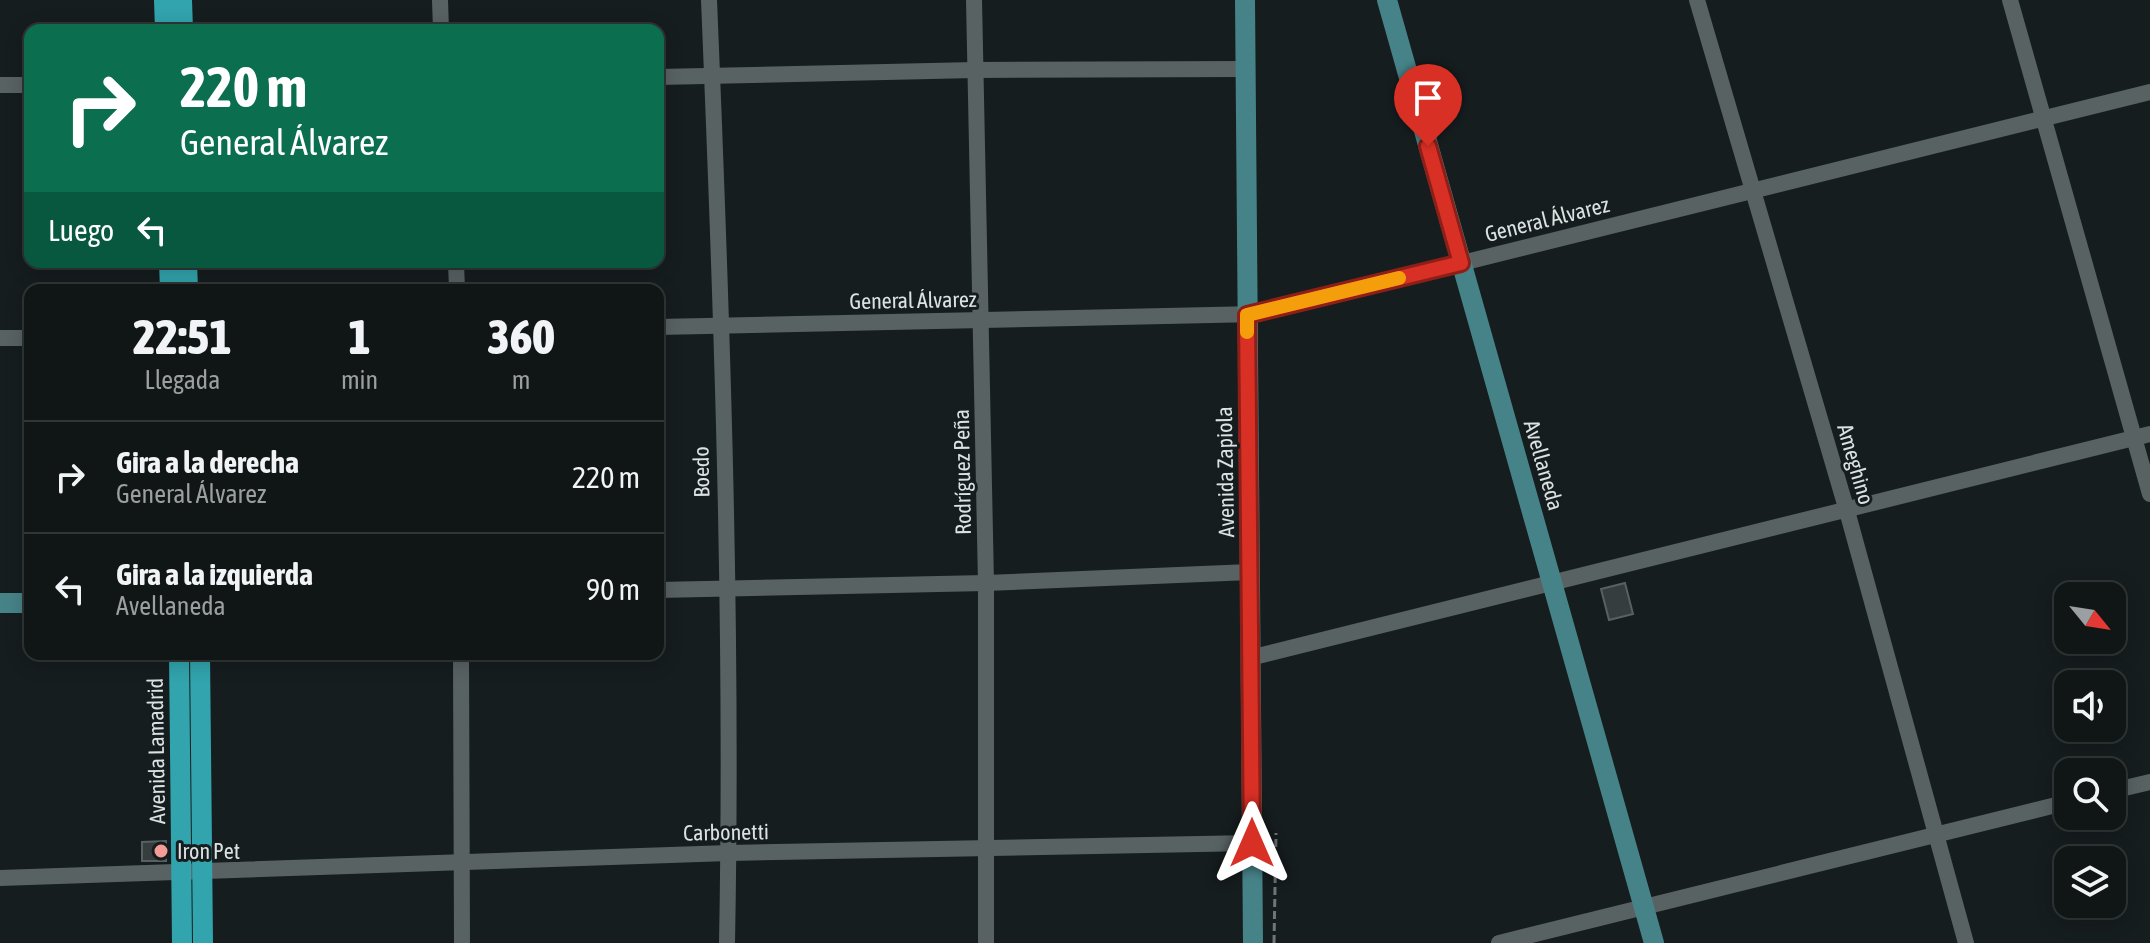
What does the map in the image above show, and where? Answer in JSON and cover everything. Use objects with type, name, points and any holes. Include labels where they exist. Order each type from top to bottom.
[{"type":"main road","points":[[164,0],[165,24]]},
{"type":"main road","points":[[182,0],[183,24]]},
{"type":"main road","name":"Avenida Lamadrid","points":[[179,660],[192,872],[203,943]]},
{"type":"main road","name":"Avenida Lamadrid","points":[[182,943],[192,872],[200,660]]},
{"type":"street","points":[[440,0],[441,24]]},
{"type":"street","name":"Boedo","points":[[709,0],[726,588],[727,943]]},
{"type":"street","name":"Rodríguez Peña","points":[[974,0],[986,583],[986,943]]},
{"type":"street","name":"Avenida Zapiola","points":[[1245,0],[1253,943]]},
{"type":"street","name":"Avellaneda","points":[[1387,0],[1654,943]]},
{"type":"street","name":"Ameghino","points":[[1697,0],[1847,511],[1966,943]]},
{"type":"street","points":[[2010,0],[2142,436],[2150,494]]},
{"type":"street","points":[[664,77],[975,70],[1246,69]]},
{"type":"street","points":[[0,85],[24,85]]},
{"type":"street","name":"General Álvarez","points":[[664,327],[1247,315],[2150,92]]},
{"type":"street","points":[[0,338],[24,338]]},
{"type":"street","points":[[1250,658],[2142,436]]},
{"type":"street","points":[[664,590],[986,583],[1250,572]]},
{"type":"street","points":[[0,603],[24,603]]},
{"type":"street","points":[[461,660],[462,943]]},
{"type":"street","points":[[2126,788],[2150,782]]},
{"type":"street","points":[[1499,943],[2054,805]]},
{"type":"street","name":"Carbonetti","points":[[0,878],[729,853],[1252,843]]},
{"type":"path","points":[[1274,943],[1276,833]]},
{"type":"building","points":[[1625,583],[1633,614],[1609,620],[1601,589]]},
{"type":"building","points":[[166,841],[166,861],[142,861],[142,842]]},
{"type":"slow traffic","points":[[1247,332],[1247,315],[1399,278]]},
{"type":"place","name":"Iron Pet","points":[[161,851]]},
{"type":"route","points":[[1252,843],[1247,315],[1461,263],[1428,146]]}]
